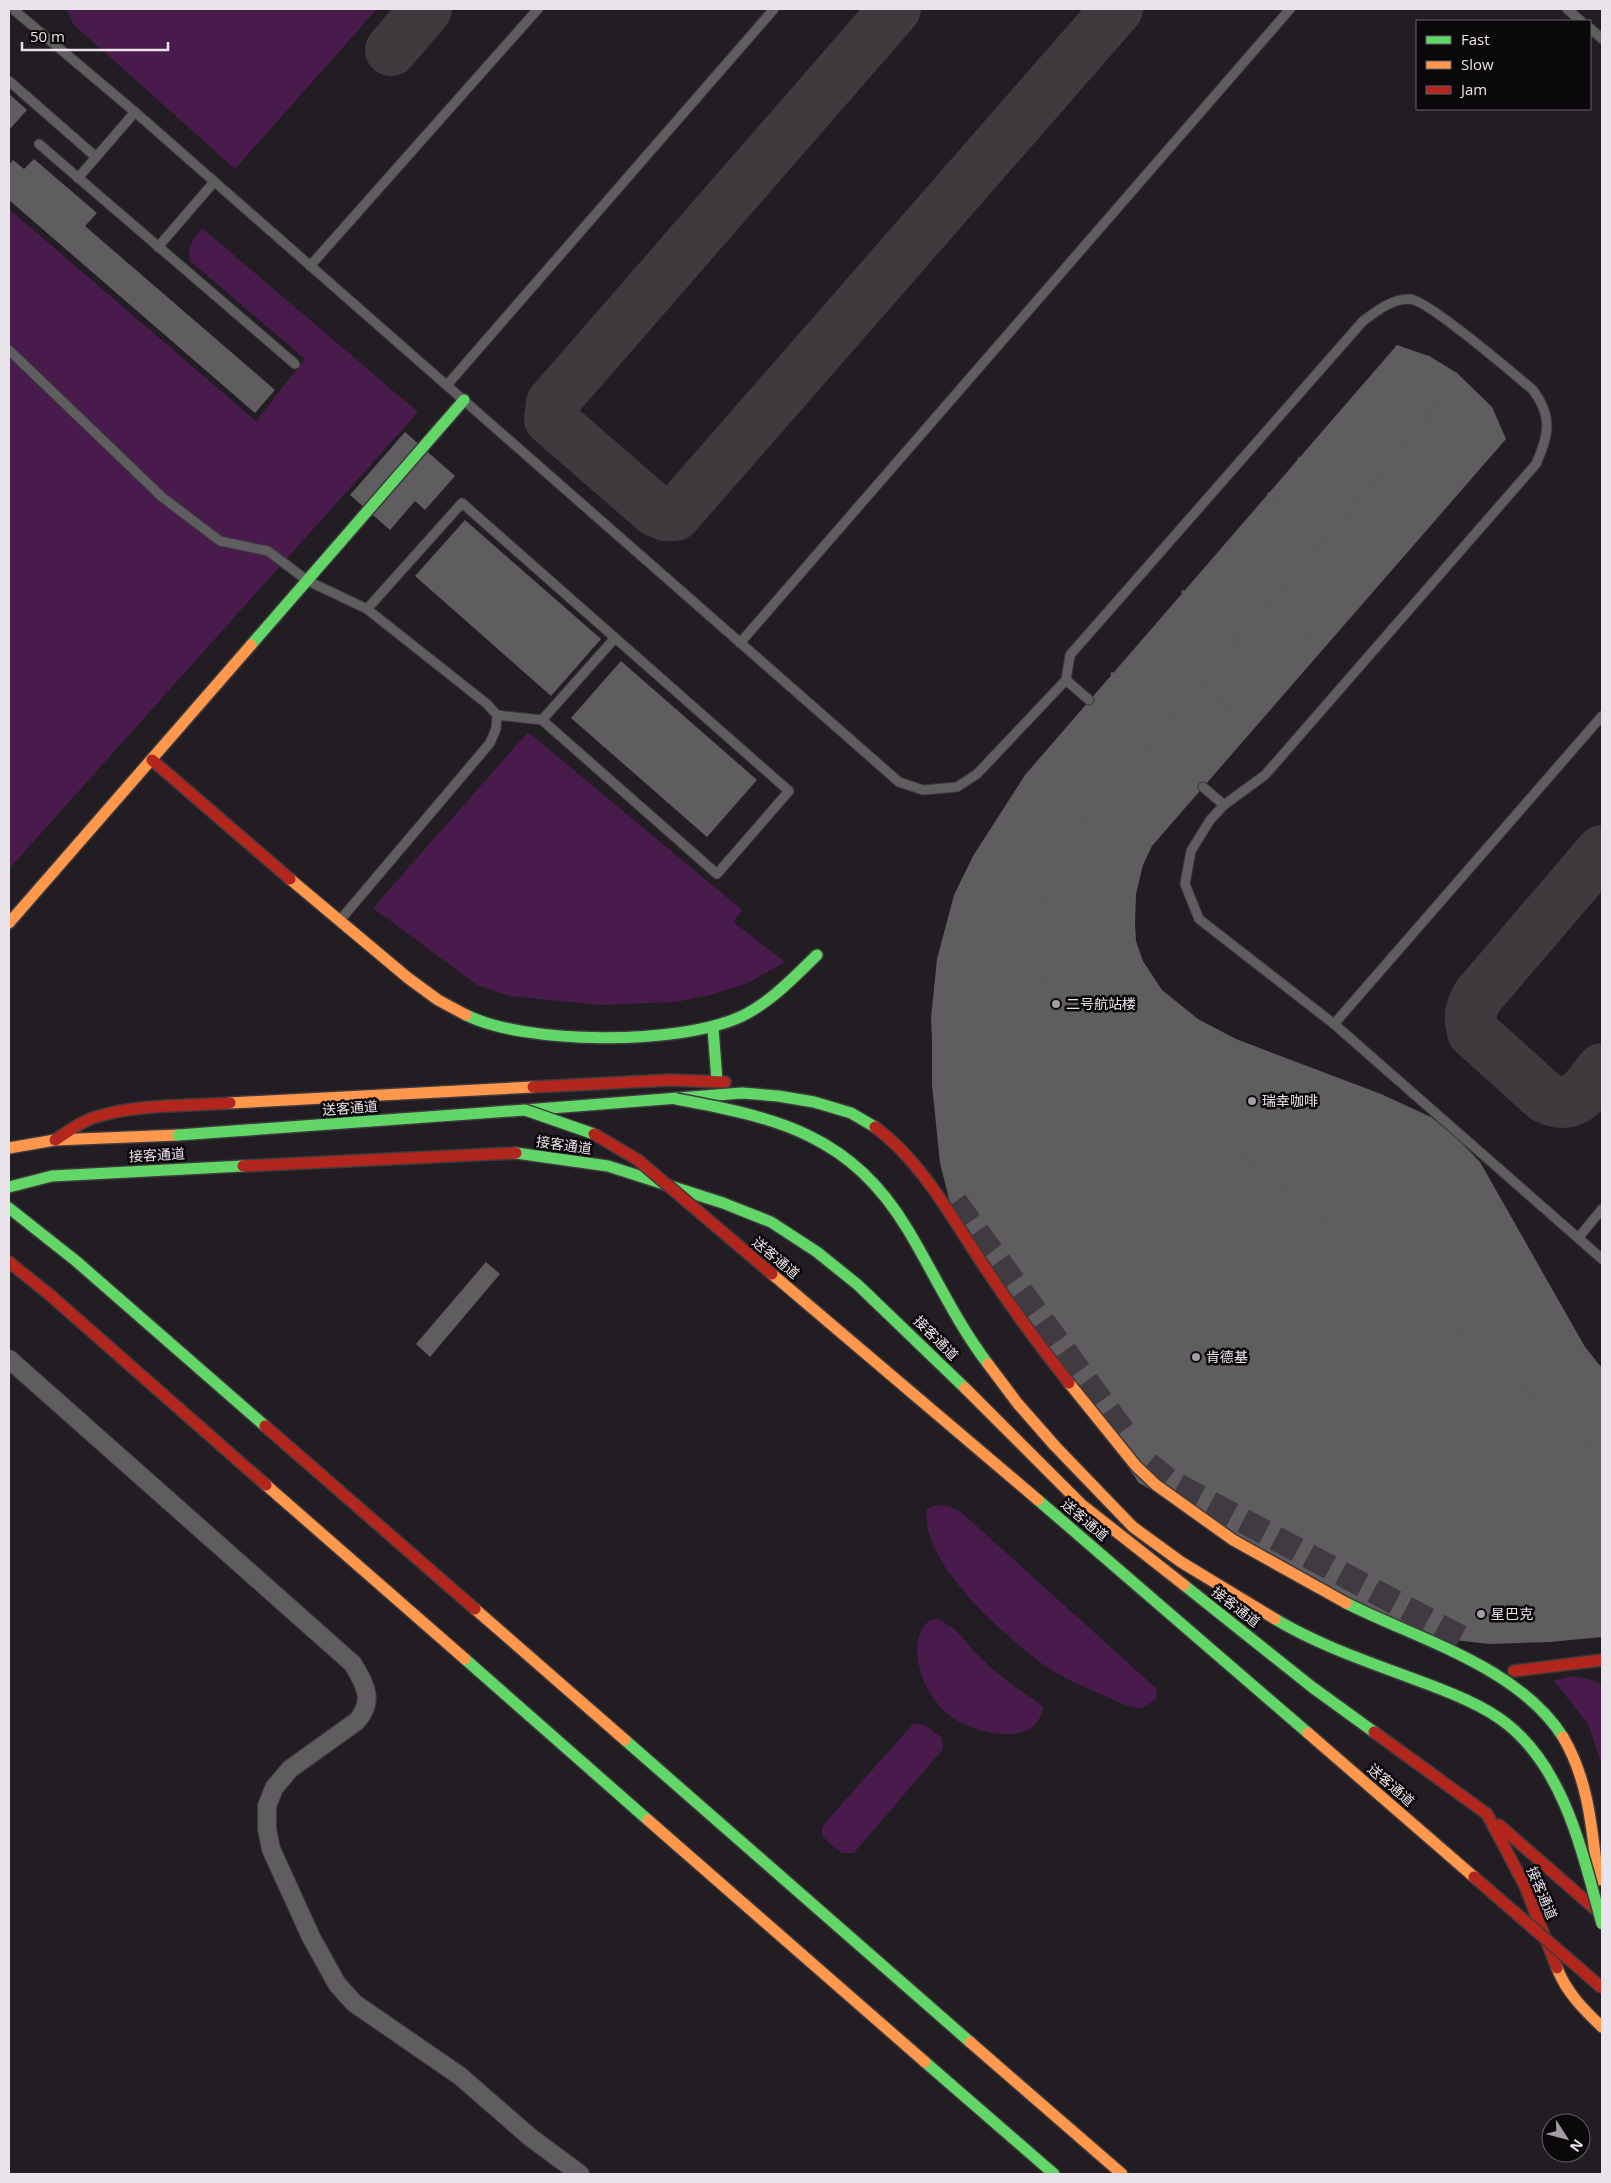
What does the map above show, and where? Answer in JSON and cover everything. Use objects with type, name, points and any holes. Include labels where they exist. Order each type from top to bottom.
[{"type":"main road","points":[[9,923],[464,400]]},
{"type":"main road","points":[[152,760],[339,921],[434,998],[459,1012],[487,1024],[529,1034],[572,1036],[658,1036],[713,1028],[738,1018],[759,1006],[817,955]]},
{"type":"main road","points":[[713,1028],[717,1081]]},
{"type":"main road","points":[[9,1148],[54,1140],[79,1124],[98,1116],[141,1108],[670,1080],[717,1081],[819,1093],[852,1104],[898,1133],[947,1192]]},
{"type":"main road","name":"送客通道","points":[[54,1140],[178,1135],[676,1100],[740,1093],[787,1096],[851,1113],[877,1127],[910,1159],[942,1202],[989,1273],[1067,1383],[1151,1481],[1185,1508],[1239,1545],[1371,1615],[1494,1673],[1520,1692],[1553,1723],[1562,1736],[1579,1771],[1586,1792],[1602,1915]]},
{"type":"main road","name":"送客通道","points":[[676,1100],[745,1111],[772,1119],[806,1134],[857,1165],[882,1193],[910,1232],[954,1313],[997,1378],[1048,1441],[1138,1531],[1216,1584],[1311,1639],[1463,1699],[1512,1729],[1530,1748],[1551,1779],[1575,1829],[1602,1924]]},
{"type":"main road","name":"送客通道","points":[[525,1110],[590,1132],[638,1160],[1123,1572],[1602,1988]]},
{"type":"main road","name":"接客通道","points":[[9,1187],[52,1176],[518,1153],[608,1166],[747,1211],[771,1222],[817,1252],[858,1285],[915,1338],[1081,1504],[1312,1687],[1487,1814],[1525,1886],[1561,1979],[1579,2005],[1602,2027]]},
{"type":"main road","points":[[9,1208],[91,1275],[1122,2174]]},
{"type":"main road","points":[[9,1262],[1054,2174]]},
{"type":"main road","points":[[1530,1683],[1510,1668],[1602,1660]]},
{"type":"main road","points":[[1566,1722],[1581,1750],[1600,1808]]},
{"type":"main road","points":[[1487,1814],[1602,1915]]},
{"type":"street","points":[[9,1359],[353,1664],[368,1695],[365,1712],[357,1721],[290,1769],[274,1788],[267,1806],[266,1829],[271,1849],[310,1937],[337,1984],[354,2003],[460,2076],[530,2137],[580,2174]]},
{"type":"lane","points":[[310,266],[538,9]]},
{"type":"lane","points":[[447,386],[774,9]]},
{"type":"lane","points":[[740,643],[1290,9]]},
{"type":"lane","points":[[1567,9],[1580,20]]},
{"type":"lane","points":[[13,11],[135,112],[899,782],[924,790],[957,787],[977,774],[1066,680],[1070,655],[1363,321],[1387,304],[1412,299],[1435,311],[1533,390],[1541,401],[1547,422],[1546,441],[1536,464],[1265,775],[1224,804],[1210,820],[1191,851],[1186,884],[1199,919],[1334,1024],[1602,1259]]},
{"type":"lane","points":[[1591,29],[1602,39]]},
{"type":"lane","points":[[9,81],[96,157]]},
{"type":"lane","points":[[78,178],[135,112]]},
{"type":"lane","points":[[39,144],[295,364]]},
{"type":"lane","points":[[158,247],[214,182]]},
{"type":"lane","points":[[9,350],[162,497],[220,541],[268,551],[308,581],[367,609],[487,704],[497,715],[542,720],[717,874],[789,791],[462,503],[367,609]]},
{"type":"lane","points":[[542,720],[615,638]]},
{"type":"lane","points":[[1066,680],[1089,700]]},
{"type":"lane","points":[[339,921],[490,743],[496,729],[497,715]]},
{"type":"lane","points":[[1334,1024],[1602,716]]},
{"type":"lane","points":[[1203,787],[1224,804]]},
{"type":"lane","points":[[1579,1237],[1602,1210]]},
{"type":"path","points":[[1424,424],[1429,356]]},
{"type":"path","points":[[1424,424],[1457,373]]},
{"type":"path","points":[[1424,424],[1492,407]]},
{"type":"path","points":[[1408,442],[1463,487]]},
{"type":"path","points":[[1298,458],[1354,505]]},
{"type":"path","points":[[1268,493],[1324,540]]},
{"type":"path","points":[[1346,514],[1402,558]]},
{"type":"path","points":[[1182,592],[1239,640]]},
{"type":"path","points":[[1268,606],[1323,650]]},
{"type":"path","points":[[1111,673],[1174,716]]},
{"type":"path","points":[[1202,683],[1253,731]]},
{"type":"shaded area","points":[[66,9],[377,9],[235,169],[73,24]]},
{"type":"shaded area","points":[[9,209],[256,421],[305,359],[190,261],[190,247],[193,239],[202,228],[418,412],[9,869]]},
{"type":"shaded area","points":[[528,732],[742,910],[733,922],[785,962],[746,984],[710,995],[676,1002],[599,1005],[510,996],[477,985],[373,908]]},
{"type":"shaded area","points":[[935,1505],[949,1506],[962,1513],[1157,1689],[1156,1699],[1143,1708],[1117,1702],[1054,1672],[1011,1639],[970,1598],[951,1575],[937,1552],[928,1530],[927,1509]]},
{"type":"shaded area","points":[[937,1619],[956,1631],[1001,1676],[1039,1703],[1043,1708],[1038,1721],[1029,1729],[1017,1733],[989,1732],[975,1729],[962,1723],[952,1717],[935,1701],[921,1673],[917,1647],[919,1636],[924,1626],[928,1622]]},
{"type":"shaded area","points":[[1571,1676],[1596,1681],[1602,1686],[1602,1765],[1588,1724],[1554,1681]]},
{"type":"shaded area","points":[[914,1723],[925,1725],[942,1738],[943,1749],[854,1853],[841,1853],[822,1836],[822,1829],[825,1823]]},
{"type":"building","points":[[9,94],[27,110],[9,130]]},
{"type":"building","points":[[34,159],[97,213],[85,226],[275,390],[255,413],[9,200],[9,165],[13,160],[24,169]]},
{"type":"building","name":"二号航站楼","points":[[1397,345],[1429,356],[1457,373],[1492,407],[1506,439],[1152,846],[1143,865],[1136,894],[1136,941],[1143,961],[1162,990],[1198,1019],[1236,1039],[1381,1094],[1431,1117],[1455,1136],[1480,1162],[1585,1347],[1602,1368],[1602,1637],[1550,1642],[1489,1644],[1445,1639],[1405,1628],[1139,1483],[954,1219],[940,1163],[932,1085],[931,1018],[937,959],[954,895],[973,856],[1025,775]]},
{"type":"building","points":[[405,432],[455,476],[425,510],[415,501],[390,530],[350,495]]},
{"type":"building","points":[[465,520],[601,639],[551,696],[415,576]]},
{"type":"building","points":[[621,661],[757,780],[707,837],[571,718]]},
{"type":"building","points":[[486,1262],[500,1274],[430,1357],[416,1344]]},
{"type":"taxiway","points":[[391,50],[426,9]]},
{"type":"taxiway","points":[[895,9],[552,403],[550,419],[656,511],[666,515],[675,515],[1117,9]]},
{"type":"taxiway","points":[[1602,851],[1478,996],[1473,1005],[1471,1018],[1473,1032],[1545,1097],[1555,1101],[1564,1102],[1578,1096],[1602,1069]]},
{"type":"tunnel","points":[[955,1202],[1125,1434]]},
{"type":"tunnel","points":[[1148,1464],[1169,1481],[1467,1641]]},
{"type":"traffic: fast","points":[[251,645],[464,400]]},
{"type":"traffic: fast","points":[[466,1015],[493,1025],[526,1032],[563,1036],[603,1038],[642,1037],[680,1033],[713,1026],[740,1017],[751,1011],[781,989],[817,955]]},
{"type":"traffic: fast","points":[[713,1028],[717,1081]]},
{"type":"traffic: fast","points":[[525,1110],[742,1093],[814,1102],[851,1113],[875,1127]]},
{"type":"traffic: fast","points":[[676,1099],[748,1114],[780,1124],[809,1136],[837,1152],[862,1172],[886,1198],[908,1230],[956,1315],[988,1364]]},
{"type":"traffic: fast","points":[[178,1135],[525,1110],[594,1134]]},
{"type":"traffic: fast","points":[[516,1153],[608,1166],[723,1203],[771,1222],[817,1252],[858,1285],[965,1388]]},
{"type":"traffic: fast","points":[[9,1187],[52,1176],[243,1166]]},
{"type":"traffic: fast","points":[[9,1208],[76,1261],[265,1426]]},
{"type":"traffic: fast","points":[[1038,1500],[1308,1733]]},
{"type":"traffic: fast","points":[[1184,1585],[1312,1687],[1374,1732]]},
{"type":"traffic: fast","points":[[1346,1603],[1434,1642],[1493,1673],[1520,1691],[1544,1712],[1563,1737]]},
{"type":"traffic: fast","points":[[1275,1619],[1329,1646],[1466,1700],[1488,1711],[1507,1724],[1527,1743],[1544,1766],[1558,1790],[1570,1816],[1579,1843],[1602,1924]]},
{"type":"traffic: fast","points":[[465,1659],[648,1820]]},
{"type":"traffic: fast","points":[[625,1740],[970,2042]]},
{"type":"traffic: fast","points":[[925,2062],[1054,2174]]},
{"type":"traffic: slow","points":[[9,923],[251,645]]},
{"type":"traffic: slow","points":[[290,879],[408,978],[438,1000],[466,1015]]},
{"type":"traffic: slow","points":[[230,1103],[533,1087]]},
{"type":"traffic: slow","points":[[9,1148],[55,1140],[178,1135]]},
{"type":"traffic: slow","points":[[772,1274],[1038,1500]]},
{"type":"traffic: slow","points":[[988,1364],[1018,1404],[1055,1446],[1133,1527],[1181,1562],[1275,1619]]},
{"type":"traffic: slow","points":[[1069,1383],[1136,1466],[1156,1485],[1233,1540],[1346,1603]]},
{"type":"traffic: slow","points":[[965,1388],[1081,1504],[1184,1585]]},
{"type":"traffic: slow","points":[[266,1485],[465,1659]]},
{"type":"traffic: slow","points":[[475,1609],[625,1740]]},
{"type":"traffic: slow","points":[[1308,1733],[1474,1877]]},
{"type":"traffic: slow","points":[[1563,1737],[1572,1754],[1584,1788],[1591,1824],[1598,1880]]},
{"type":"traffic: slow","points":[[648,1820],[925,2062]]},
{"type":"traffic: slow","points":[[1557,1968],[1570,1993],[1602,2027]]},
{"type":"traffic: slow","points":[[970,2042],[1122,2174]]},
{"type":"traffic: jam","points":[[152,760],[290,879]]},
{"type":"traffic: jam","points":[[533,1087],[670,1080],[725,1082]]},
{"type":"traffic: jam","points":[[55,1140],[87,1120],[115,1112],[148,1107],[230,1103]]},
{"type":"traffic: jam","points":[[875,1127],[907,1156],[934,1190],[1013,1309],[1069,1383]]},
{"type":"traffic: jam","points":[[594,1134],[638,1160],[772,1274]]},
{"type":"traffic: jam","points":[[243,1166],[516,1153]]},
{"type":"traffic: jam","points":[[9,1262],[50,1295],[266,1485]]},
{"type":"traffic: jam","points":[[265,1426],[475,1609]]},
{"type":"traffic: jam","points":[[1514,1671],[1602,1660]]},
{"type":"traffic: jam","points":[[1374,1732],[1487,1814],[1525,1886],[1557,1968]]},
{"type":"traffic: jam","points":[[1499,1825],[1602,1915]]},
{"type":"traffic: jam","points":[[1474,1877],[1602,1988]]},
{"type":"place","name":"二号航站楼","points":[[1056,1004]]},
{"type":"place","name":"瑞幸咖啡","points":[[1252,1101]]},
{"type":"place","name":"肯德基","points":[[1196,1357]]},
{"type":"place","name":"星巴克","points":[[1481,1614]]}]
